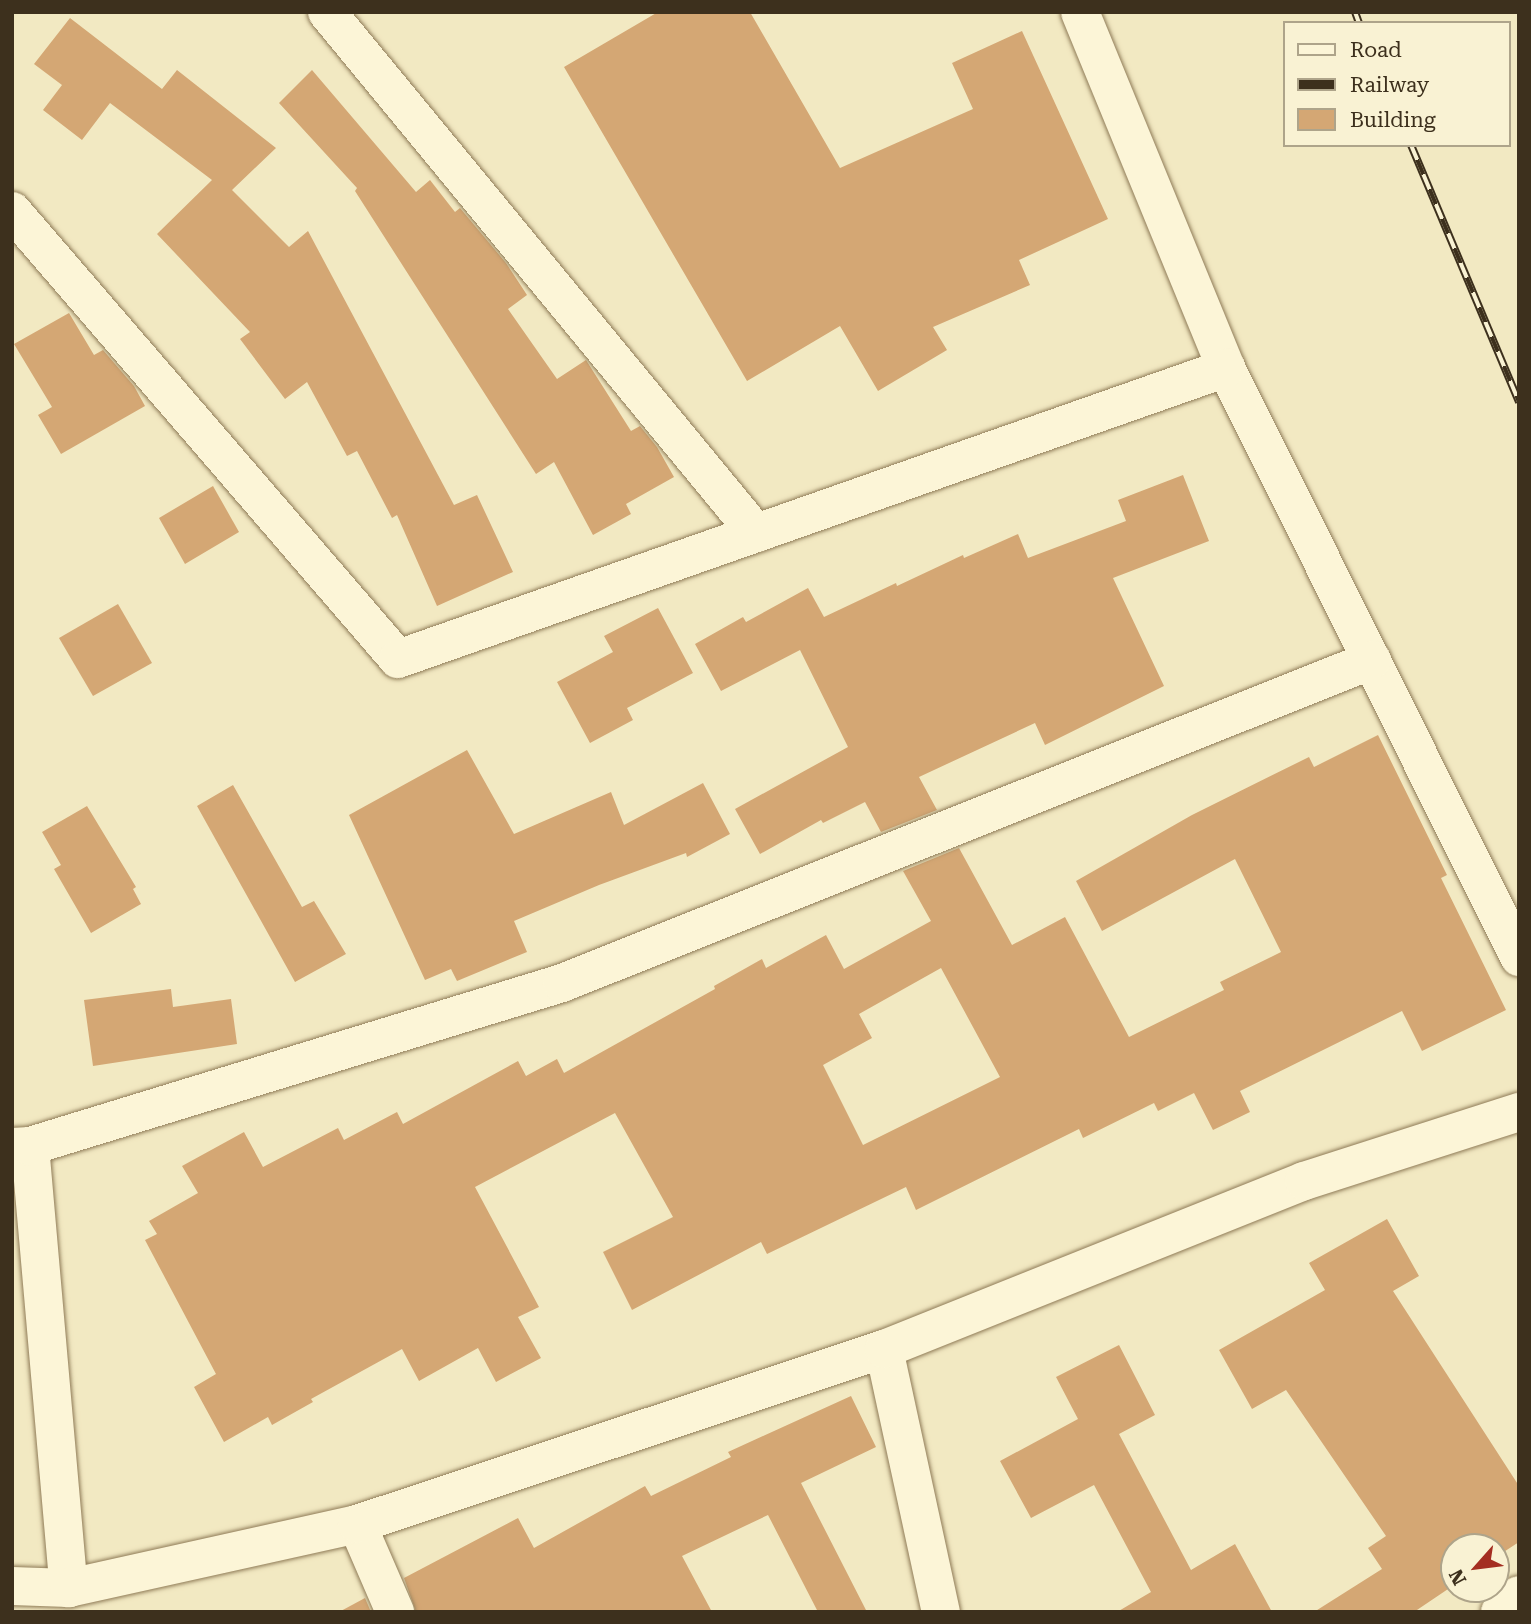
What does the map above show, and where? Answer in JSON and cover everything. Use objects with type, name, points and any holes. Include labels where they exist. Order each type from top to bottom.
[{"type":"street","points":[[327,12],[757,533]]},
{"type":"street","points":[[1080,12],[1226,368],[1519,957]]},
{"type":"street","points":[[12,211],[398,659],[1226,368]]},
{"type":"street","points":[[69,1588],[21,1146],[562,983],[1372,660]]},
{"type":"street","points":[[12,1587],[69,1588],[357,1524],[884,1349],[1304,1181],[1519,1112]]},
{"type":"street","points":[[884,1349],[942,1612]]},
{"type":"street","points":[[357,1524],[395,1612]]},
{"type":"street","points":[[1500,1612],[1519,1595]]},
{"type":"building","points":[[658,12],[750,12],[840,168],[973,109],[952,63],[1022,31],[1108,219],[1019,260],[1030,285],[933,327],[947,350],[878,391],[840,326],[747,381],[564,67]]},
{"type":"building","points":[[70,18],[162,89],[177,70],[276,148],[232,190],[289,247],[308,231],[454,505],[477,495],[513,572],[437,606],[397,515],[392,518],[357,451],[347,456],[307,382],[285,399],[240,339],[250,332],[157,234],[212,180],[110,103],[82,140],[43,110],[62,85],[34,64]]},
{"type":"building","points":[[312,70],[416,192],[430,180],[455,212],[460,208],[506,263],[527,295],[508,309],[557,379],[586,360],[631,431],[640,426],[657,447],[674,477],[626,504],[631,514],[593,535],[554,462],[536,474],[355,191],[357,188],[279,103]]},
{"type":"building","points":[[69,313],[94,355],[103,350],[134,386],[145,406],[61,454],[38,415],[52,407],[14,344]]},
{"type":"building","points":[[1183,475],[1209,541],[1113,578],[1164,686],[1045,745],[1035,723],[919,777],[937,810],[881,832],[865,802],[823,823],[821,820],[760,854],[735,809],[848,747],[800,650],[721,691],[695,644],[743,617],[746,622],[808,588],[824,617],[896,583],[897,586],[963,555],[964,558],[1018,534],[1028,558],[1126,521],[1118,500]]},
{"type":"building","points":[[213,486],[239,532],[185,564],[159,518]]},
{"type":"building","points":[[118,604],[152,663],[93,696],[59,638]]},
{"type":"building","points":[[658,608],[693,673],[627,708],[633,720],[590,743],[557,682],[613,652],[604,636]]},
{"type":"building","points":[[1378,735],[1447,875],[1441,878],[1506,1010],[1422,1051],[1402,1011],[1240,1091],[1250,1112],[1213,1130],[1194,1093],[1158,1111],[1154,1103],[1083,1138],[1079,1129],[916,1210],[906,1187],[767,1254],[761,1242],[632,1310],[603,1252],[673,1217],[615,1113],[475,1187],[539,1307],[518,1317],[541,1358],[496,1382],[478,1348],[419,1381],[402,1349],[311,1399],[313,1402],[272,1425],[268,1417],[224,1442],[194,1387],[216,1374],[145,1240],[157,1234],[149,1221],[198,1193],[182,1166],[244,1132],[263,1167],[338,1128],[344,1140],[397,1112],[403,1124],[518,1061],[526,1076],[557,1059],[564,1073],[715,989],[714,986],[762,959],[766,968],[826,935],[844,969],[931,921],[903,871],[959,848],[1012,945],[1065,917],[1129,1037],[1224,990],[1220,982],[1281,952],[1235,859],[1102,931],[1076,881],[1192,815],[1309,757],[1314,767]],"holes":[[[941,968],[1000,1077],[863,1145],[823,1065],[872,1038],[859,1014]]]},
{"type":"building","points":[[467,750],[514,834],[611,792],[624,825],[703,783],[730,834],[687,857],[686,853],[599,885],[514,921],[527,952],[457,981],[451,969],[425,980],[349,815]]},
{"type":"building","points":[[233,785],[302,907],[314,901],[346,954],[295,982],[197,806]]},
{"type":"building","points":[[87,806],[136,887],[133,889],[141,904],[91,933],[54,869],[61,865],[42,832]]},
{"type":"building","points":[[171,989],[173,1007],[231,999],[237,1044],[93,1066],[84,1000]]},
{"type":"building","points":[[1387,1219],[1419,1276],[1393,1291],[1519,1486],[1519,1542],[1510,1548],[1510,1533],[1440,1533],[1440,1594],[1414,1612],[1314,1612],[1382,1569],[1368,1548],[1386,1536],[1286,1390],[1252,1409],[1219,1350],[1325,1290],[1309,1263]]},
{"type":"building","points":[[1119,1345],[1155,1415],[1119,1434],[1191,1570],[1235,1544],[1272,1612],[1117,1612],[1151,1592],[1094,1485],[1031,1518],[1000,1461],[1078,1419],[1056,1377]]},
{"type":"building","points":[[851,1396],[876,1447],[801,1483],[867,1612],[818,1612],[768,1515],[682,1556],[712,1612],[416,1612],[404,1578],[518,1518],[534,1548],[645,1486],[651,1496],[731,1457],[728,1452]]},
{"type":"building","points":[[365,1598],[371,1612],[339,1612]]},
{"type":"railway","points":[[1355,12],[1358,21]]},
{"type":"railway","points":[[1412,147],[1519,402]]}]
